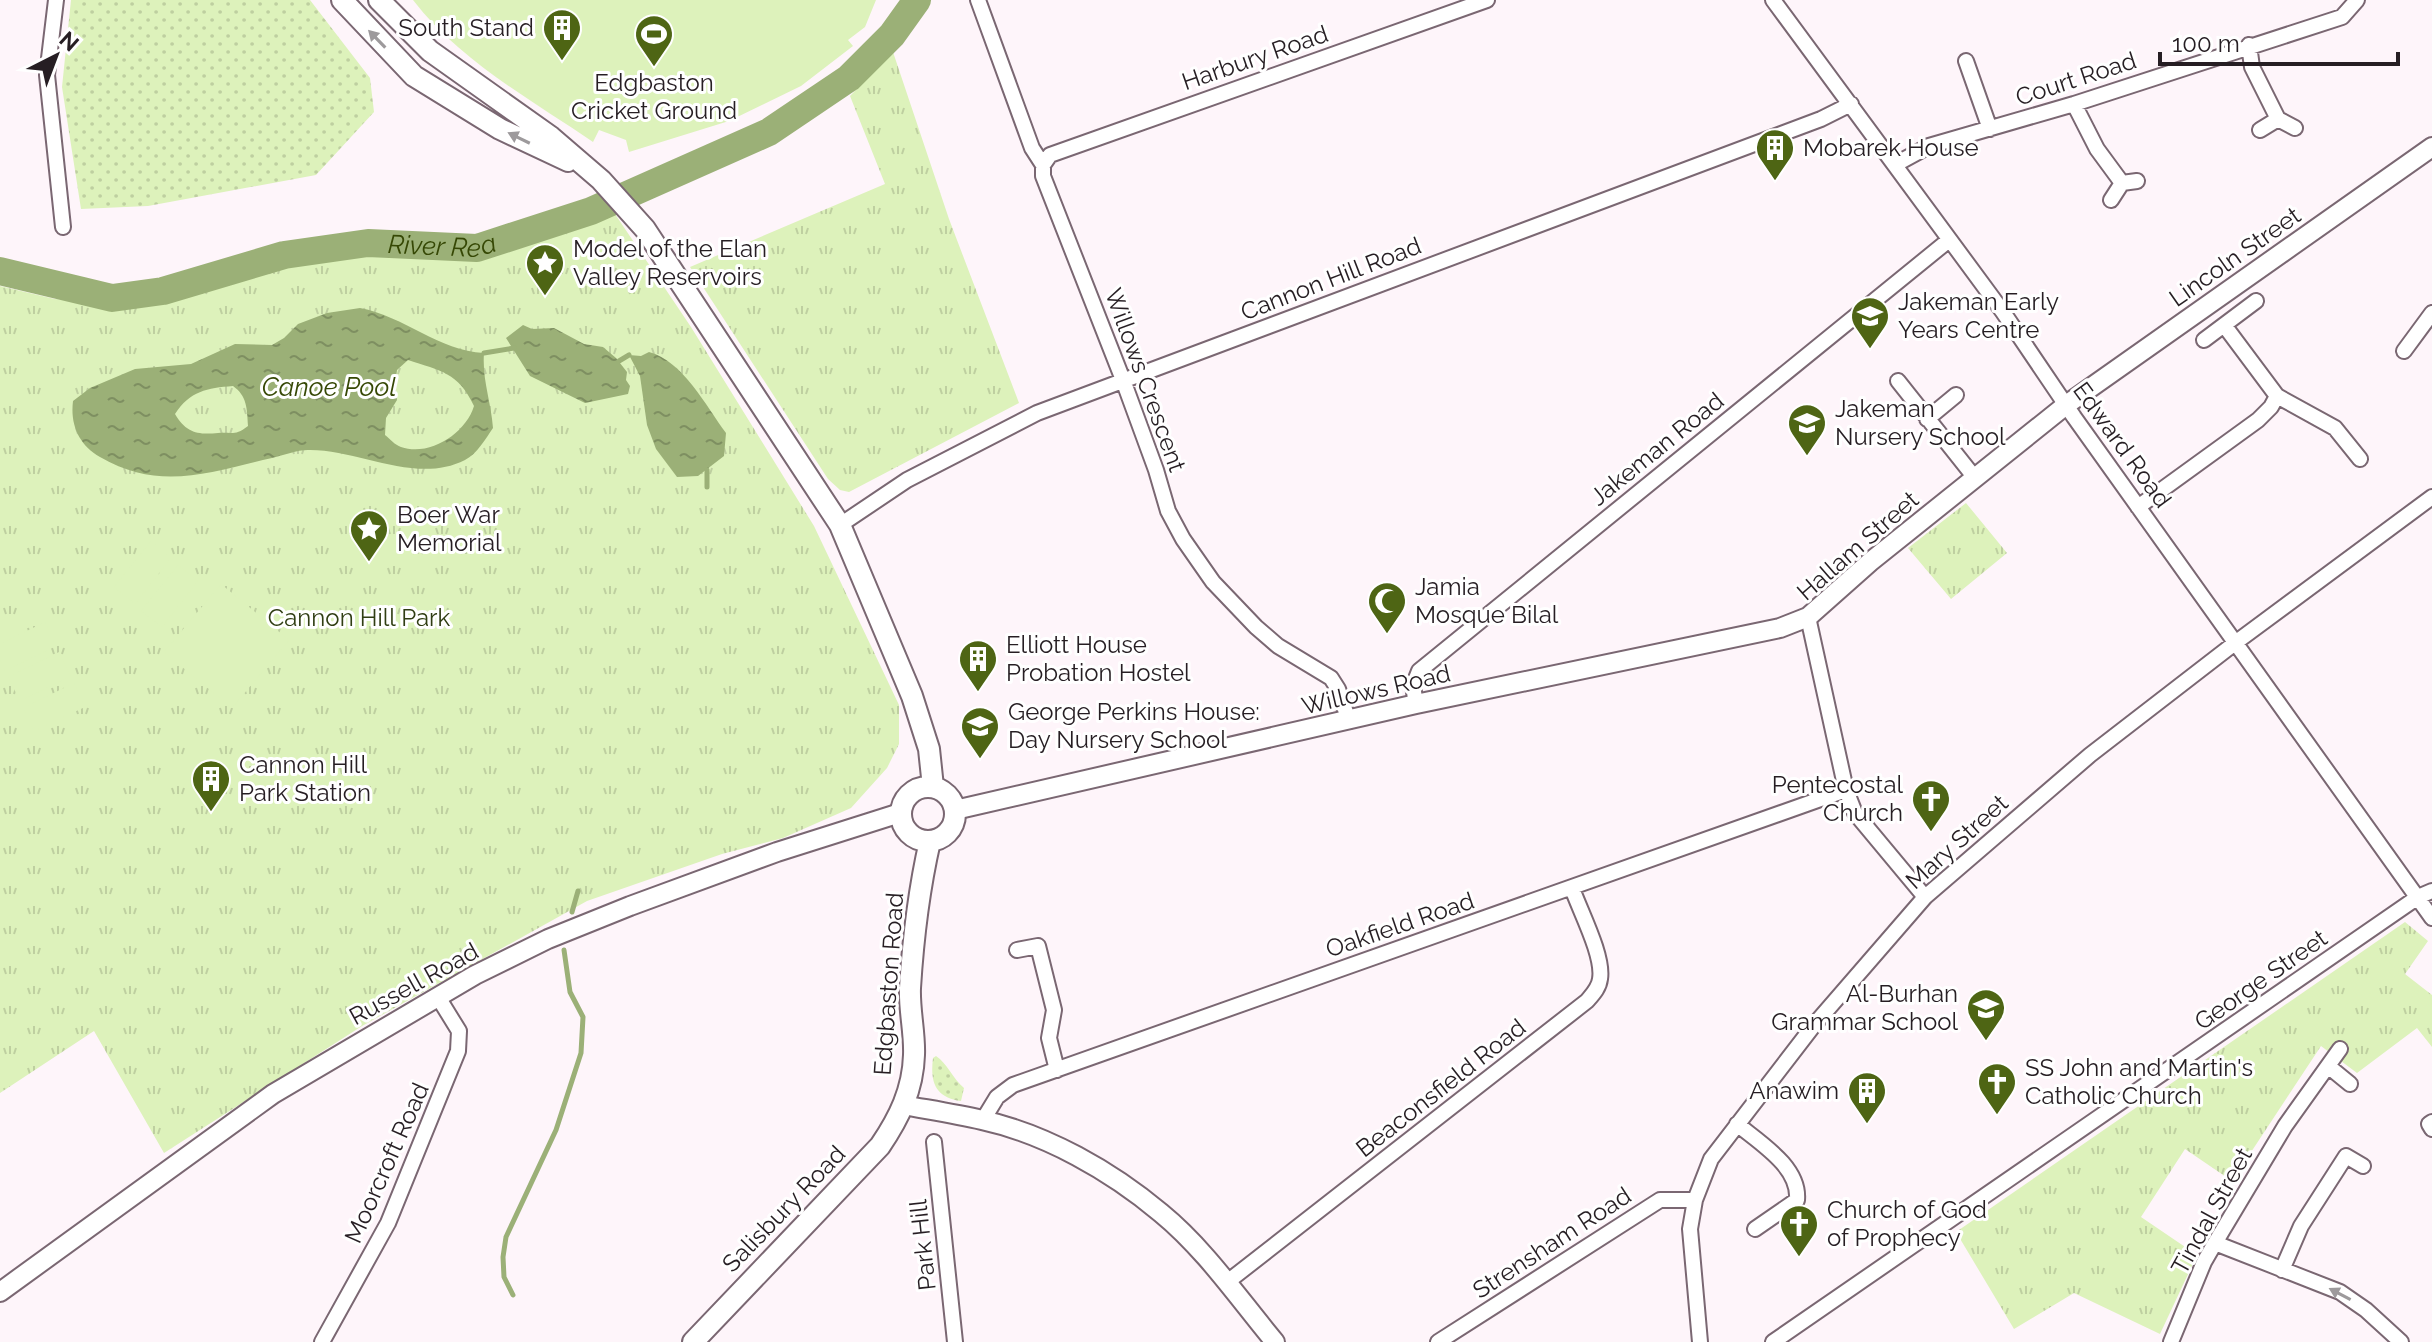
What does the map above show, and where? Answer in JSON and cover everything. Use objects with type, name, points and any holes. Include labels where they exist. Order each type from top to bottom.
[{"type":"main road","points":[[342,0],[414,76],[500,129],[595,176]]},
{"type":"main road","points":[[379,0],[430,51],[551,137],[595,176],[632,213],[675,272],[840,525],[912,696],[929,749],[933,787]]},
{"type":"main road","points":[[414,76],[430,51]]},
{"type":"main road","points":[[933,787],[945,793],[955,810],[955,819],[948,833],[930,841],[911,836],[900,813],[906,797],[915,790],[933,787]]},
{"type":"main road","name":"Edgbaston Road","points":[[903,1105],[914,1055],[910,991],[914,937],[930,841]]},
{"type":"main road","name":"Salisbury Road","points":[[693,1342],[880,1146],[903,1105]]},
{"type":"street","points":[[56,0],[47,75],[63,227]]},
{"type":"street","name":"Willows Crescent","points":[[978,0],[1123,380],[1168,511],[1197,562],[1236,608],[1278,646],[1331,678],[1349,721]]},
{"type":"street","name":"Harbury Road","points":[[1043,165],[1050,155],[1487,0]]},
{"type":"street","name":"Edward Road","points":[[1773,0],[2003,312],[2235,643],[2425,894],[2432,918]]},
{"type":"street","name":"Court Road","points":[[1896,164],[1929,146],[2074,104],[2342,17],[2357,0]]},
{"type":"street","points":[[2249,45],[2252,67],[2278,119],[2295,128]]},
{"type":"street","points":[[1966,61],[1990,129]]},
{"type":"street","name":"Cannon Hill Road","points":[[840,525],[907,480],[1037,413],[1821,119],[1851,104]]},
{"type":"street","points":[[2074,104],[2097,149],[2130,182],[2111,200]]},
{"type":"street","points":[[2260,130],[2278,119]]},
{"type":"street","name":"Lincoln Street","points":[[2066,405],[2432,147]]},
{"type":"street","name":"Jakeman Road","points":[[1416,704],[1413,686],[1419,671],[1949,240]]},
{"type":"street","points":[[2204,340],[2256,301]]},
{"type":"street","points":[[2404,351],[2432,313]]},
{"type":"street","points":[[2224,325],[2277,396],[2335,428],[2360,459]]},
{"type":"street","points":[[1898,381],[1975,478]]},
{"type":"street","points":[[1927,419],[1956,395]]},
{"type":"street","points":[[2138,507],[2258,420],[2277,396]]},
{"type":"street","name":"Hallam Street","points":[[1925,897],[1855,813],[1846,790],[1808,617],[2066,405]]},
{"type":"street","name":"Mary Street","points":[[1700,1342],[1690,1229],[1695,1200],[1711,1159],[1814,1025],[1925,897],[2090,755],[2432,497]]},
{"type":"street","name":"Willows Road","points":[[955,810],[1416,704],[1780,628],[1808,617]]},
{"type":"street","name":"Oakfield Road","points":[[983,1120],[997,1097],[1013,1085],[1846,790]]},
{"type":"street","name":"Russell Road","points":[[0,1292],[273,1094],[475,975],[561,933],[777,852],[900,813]]},
{"type":"street","name":"Beaconsfield Road","points":[[1226,1283],[1587,1001],[1600,980],[1599,963],[1572,888]]},
{"type":"street","name":"George Street","points":[[1773,1342],[2425,894]]},
{"type":"street","points":[[1017,950],[1038,946],[1054,1010],[1049,1038],[1057,1070]]},
{"type":"street","name":"Moorcroft Road","points":[[322,1342],[388,1223],[458,1051],[459,1031],[438,997]]},
{"type":"street","name":"Tindal Street","points":[[2171,1342],[2204,1262],[2285,1126],[2340,1049]]},
{"type":"street","points":[[2328,1066],[2350,1084]]},
{"type":"street","name":"Edgbaston Road","points":[[903,1105],[983,1120],[1055,1145],[1128,1188],[1162,1214],[1194,1245],[1275,1342]]},
{"type":"street","points":[[2432,1122],[2429,1124],[2432,1129]]},
{"type":"street","points":[[1737,1124],[1786,1167],[1798,1189],[1797,1200],[1755,1229]]},
{"type":"street","name":"Park Hill","points":[[934,1142],[955,1342]]},
{"type":"street","points":[[2282,1270],[2301,1226],[2346,1156],[2363,1166]]},
{"type":"street","name":"Strensham Road","points":[[1438,1342],[1660,1200],[1695,1200]]},
{"type":"street","points":[[2215,1243],[2340,1292],[2366,1310],[2401,1342]]},
{"type":"green space","points":[[71,0],[310,0],[370,78],[374,112],[316,175],[148,206],[81,209],[62,87]]},
{"type":"green space","name":"Edgbaston Cricket Ground","points":[[413,0],[876,0],[865,27],[848,40],[853,46],[801,86],[729,121],[629,152],[626,140],[599,130],[593,142],[497,78],[452,42]]},
{"type":"green space","points":[[893,52],[949,219],[1019,403],[849,492],[840,490],[828,479],[690,267],[885,184],[850,96]]},
{"type":"green space","name":"Cannon Hill Park","points":[[613,211],[691,327],[814,526],[899,705],[899,744],[887,768],[851,808],[783,838],[722,854],[587,901],[362,1026],[164,1153],[94,1031],[0,1093],[0,286],[55,299],[132,303],[203,283],[366,250],[481,254]]},
{"type":"green space","points":[[1966,503],[2007,553],[1951,599],[1908,548]]},
{"type":"green space","points":[[151,541],[171,558],[135,604],[114,587]]},
{"type":"green space","points":[[178,565],[198,581],[162,627],[141,611]]},
{"type":"green space","points":[[221,584],[289,640],[232,708],[164,652]]},
{"type":"green space","points":[[45,622],[56,646],[5,671],[0,660],[0,644]]},
{"type":"green space","points":[[59,652],[71,676],[20,701],[8,677]]},
{"type":"green space","points":[[74,683],[85,707],[34,731],[23,708]]},
{"type":"green space","points":[[2405,922],[2428,941],[2405,974],[2432,995],[2432,1047],[2417,1028],[2357,1073],[2321,1046],[2232,1181],[2185,1149],[2141,1217],[2197,1255],[2160,1334],[2074,1293],[2014,1329],[1956,1232]]},
{"type":"green space","points":[[936,1056],[964,1088],[961,1101],[945,1096],[936,1087],[932,1067]]},
{"type":"water","name":"Canoe Pool","points":[[360,308],[376,312],[452,346],[484,353],[493,428],[477,450],[465,460],[446,467],[427,469],[308,450],[206,473],[165,476],[122,468],[100,457],[81,440],[73,418],[73,401],[90,388],[135,369],[191,364],[235,344],[272,345],[298,324],[327,313]],"holes":[[[408,360],[455,379],[474,406],[470,416],[455,433],[424,449],[401,447],[385,435],[386,418],[397,400],[397,370]],[[233,386],[244,398],[247,408],[248,426],[240,431],[199,433],[188,429],[175,414],[187,400],[200,392]]]},
{"type":"water","points":[[523,325],[532,329],[554,328],[584,344],[603,347],[627,372],[628,394],[585,403],[530,376],[506,338]]},
{"type":"water","points":[[649,352],[683,374],[726,433],[724,456],[698,476],[677,477],[656,449],[647,425],[640,376],[629,355],[641,356]]},
{"type":"waterway","name":"River Rea","points":[[0,271],[112,298],[163,291],[284,255],[368,243],[477,248],[591,211],[769,132],[849,78],[892,35],[917,0]]},
{"type":"waterway","points":[[484,353],[514,348]]},
{"type":"waterway","points":[[619,361],[629,355]]},
{"type":"waterway","points":[[707,470],[707,487]]},
{"type":"waterway","points":[[572,912],[578,891]]},
{"type":"waterway","points":[[513,1295],[504,1277],[506,1237],[556,1130],[581,1053],[583,1017],[570,992],[564,950]]},
{"type":"place","name":"South Stand","points":[[562,62]]},
{"type":"place","name":"Edgbaston Cricket Ground","points":[[654,68]]},
{"type":"place","name":"Mobarek House","points":[[1775,182]]},
{"type":"place","name":"Model of the Elan Valley Reservoirs","points":[[545,297]]},
{"type":"place","name":"Jakeman Early Years Centre","points":[[1870,350]]},
{"type":"place","name":"Jakeman Nursery School","points":[[1807,457]]},
{"type":"place","name":"Boer War Memorial","points":[[369,563]]},
{"type":"place","name":"Jamia Mosque Bilal","points":[[1387,635]]},
{"type":"place","name":"Elliott House Probation Hostel","points":[[978,693]]},
{"type":"place","name":"George Perkins House: Day Nursery School","points":[[980,760]]},
{"type":"place","name":"Cannon Hill Park Station","points":[[211,813]]},
{"type":"place","name":"Pentecostal Church","points":[[1931,833]]},
{"type":"place","name":"Al-Burhan Grammar School","points":[[1986,1042]]},
{"type":"place","name":"SS John and Martin's Catholic Church","points":[[1997,1116]]},
{"type":"place","name":"Anawim","points":[[1867,1125]]},
{"type":"place","name":"Church of God of Prophecy","points":[[1799,1258]]}]
